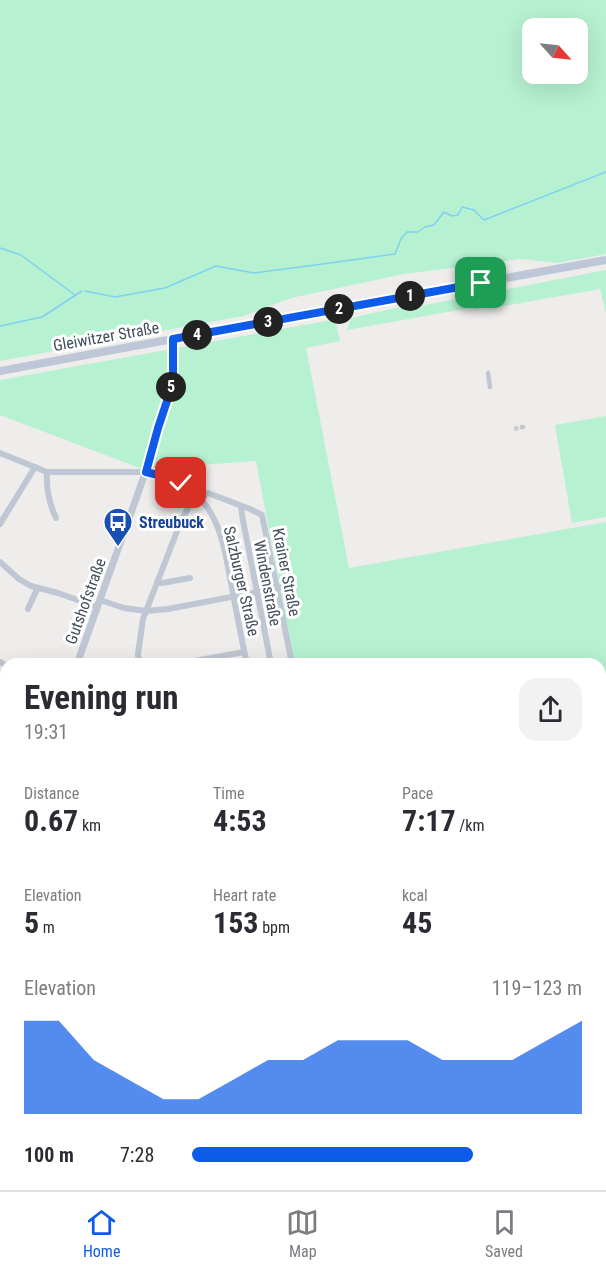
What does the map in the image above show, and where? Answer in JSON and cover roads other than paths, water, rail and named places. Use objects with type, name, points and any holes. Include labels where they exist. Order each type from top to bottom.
[{"type":"main road","name":"Gleiwitzer Straße","points":[[0,371],[606,260]]},
{"type":"street","name":"Gutshofstraße","points":[[79,658],[146,472],[170,392],[173,377],[173,339]]},
{"type":"street","points":[[488,373],[490,387]]},
{"type":"street","points":[[0,453],[46,472],[146,472]]},
{"type":"street","points":[[0,524],[35,467]]},
{"type":"street","points":[[46,472],[50,504],[56,518]]},
{"type":"street","name":"Salzburger Straße","points":[[146,472],[170,478],[188,487],[199,496],[213,517],[221,538],[246,658]]},
{"type":"street","name":"Krainer Straße","points":[[199,496],[208,493],[262,515],[291,658]]},
{"type":"street","points":[[139,658],[143,619],[182,521],[199,496]]},
{"type":"street","name":"Windenstraße","points":[[241,506],[270,658]]},
{"type":"street","points":[[0,562],[19,579],[37,589],[146,611],[292,587]]},
{"type":"street","points":[[157,582],[190,578]]},
{"type":"street","points":[[28,609],[37,589]]},
{"type":"street","points":[[211,658],[244,652]]},
{"type":"waterway","points":[[85,291],[115,297],[165,288],[216,266],[254,273],[395,254],[401,239],[407,232],[418,232],[434,225],[444,212],[452,216],[458,215],[462,207],[474,210],[484,220],[606,172]]},
{"type":"waterway","points":[[0,248],[21,255],[75,295]]},
{"type":"waterway","points":[[0,326],[42,317],[82,291]]},
{"type":"tunnel","points":[[514,429],[522,427]]},
{"type":"place","name":"Streubuck","points":[[118,548]]}]
